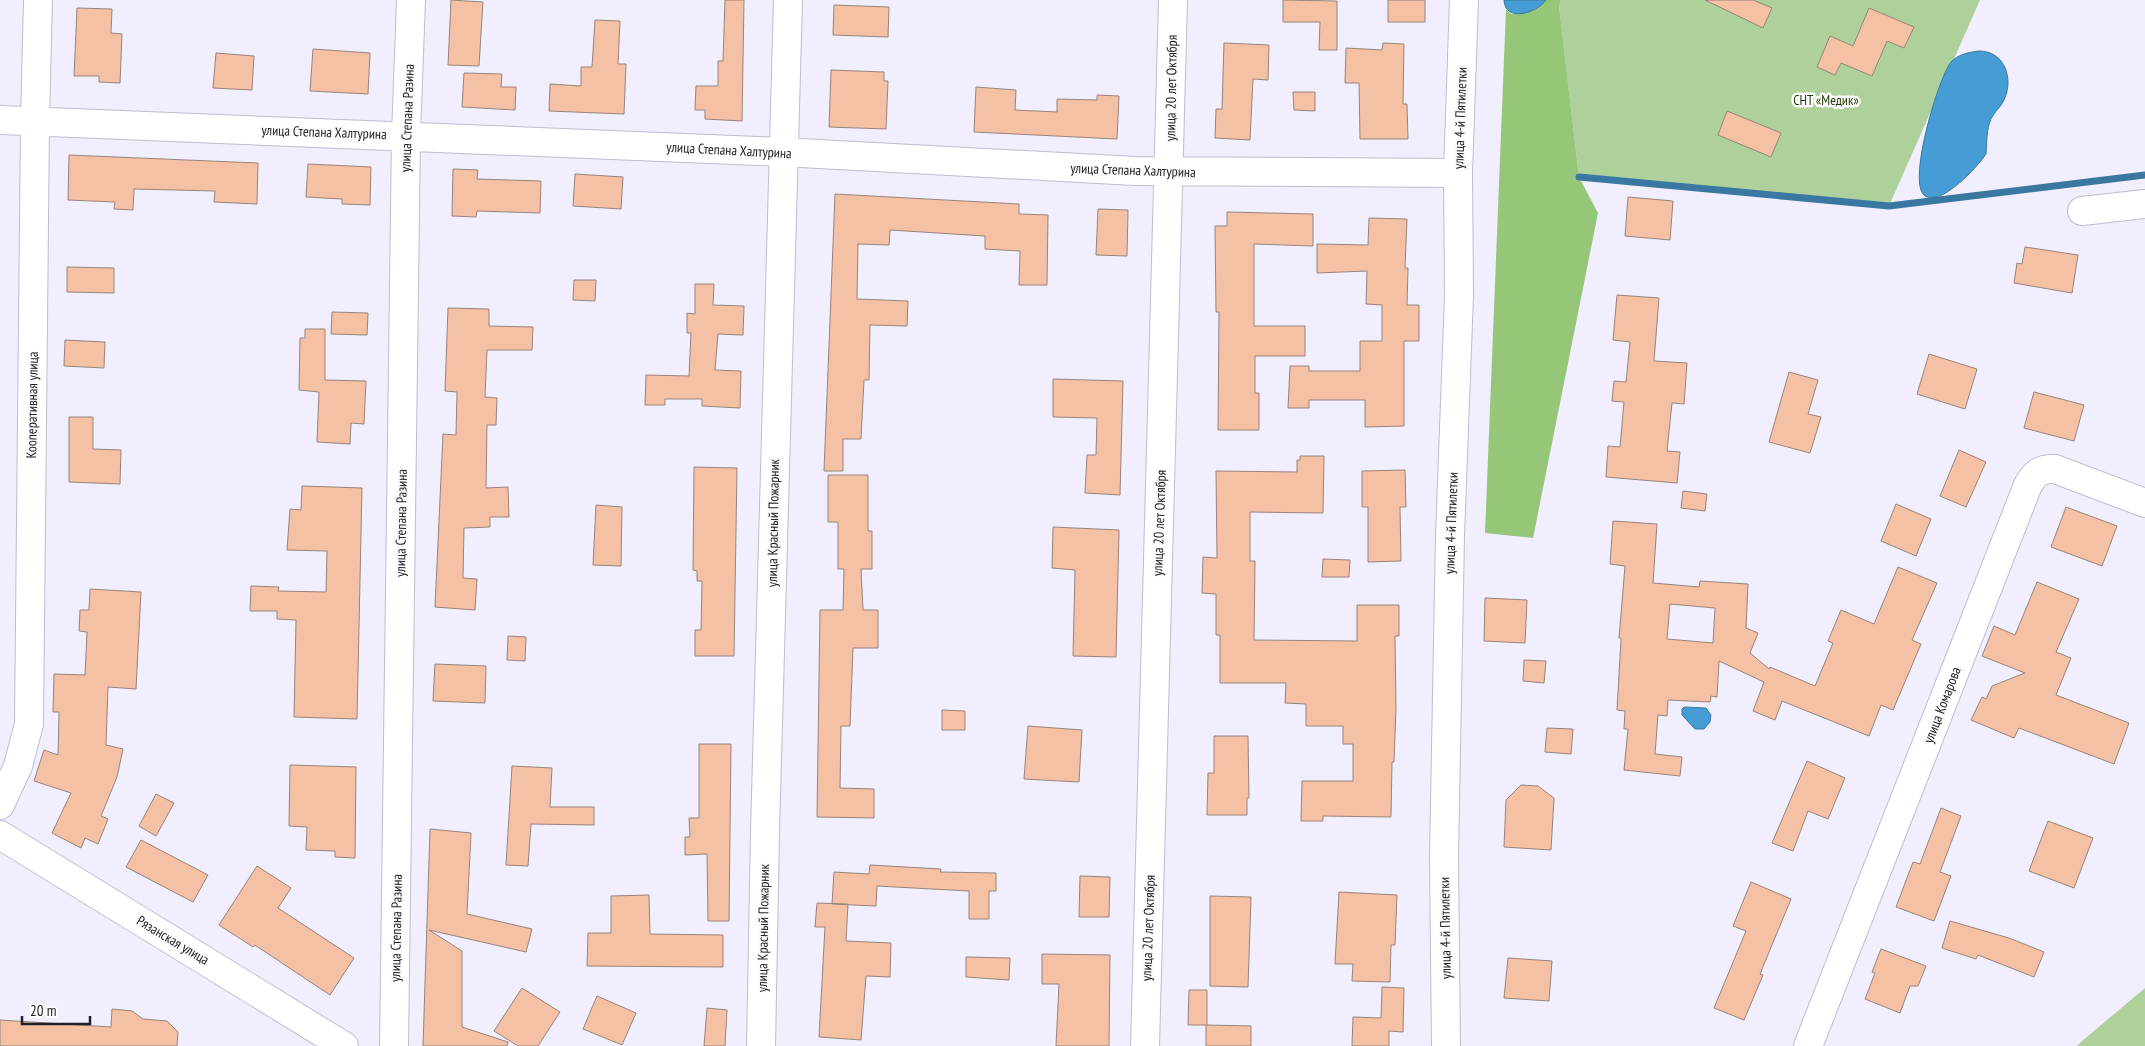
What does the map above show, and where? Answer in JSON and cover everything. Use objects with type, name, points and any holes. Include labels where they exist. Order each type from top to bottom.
[{"type":"street","name":"Кооперативная улица","points":[[0,805],[18,766],[29,724],[38,0]]},
{"type":"street","name":"улица Степана Разина","points":[[394,1046],[406,135],[411,0]]},
{"type":"street","name":"улица Красный Пожарник","points":[[761,1046],[782,152],[788,0]]},
{"type":"street","name":"улица 20 лет Октября","points":[[1145,1046],[1173,0]]},
{"type":"street","name":"улица 4-й Пятилетки","points":[[1446,1046],[1444,847],[1450,535],[1459,295],[1458,173],[1464,0]]},
{"type":"street","name":"улица Степана Халтурина","points":[[0,120],[406,135],[1169,172],[1458,173]]},
{"type":"street","points":[[2082,211],[2145,204]]},
{"type":"street","name":"улица Комарова","points":[[1808,1046],[2032,477],[2038,471],[2046,468],[2055,469],[2145,503]]},
{"type":"street","name":"Рязанская улица","points":[[0,835],[344,1046]]},
{"type":"green space","points":[[1546,0],[1561,0],[1559,6],[1579,177],[1598,213],[1533,538],[1485,533],[1506,9],[1511,14],[1525,12],[1535,9]]},
{"type":"green space","name":"СНТ «Медик»","points":[[1561,0],[1980,0],[1889,206],[1579,177],[1559,6]]},
{"type":"green space","points":[[2145,988],[2145,1046],[2077,1046],[2081,1042]]},
{"type":"water","points":[[1504,0],[1546,0],[1536,9],[1522,14],[1515,14],[1506,7]]},
{"type":"water","points":[[1979,51],[1988,52],[2001,61],[2007,75],[2007,92],[1989,123],[1986,154],[1958,185],[1948,192],[1930,198],[1923,194],[1920,184],[1920,169],[1922,149],[1939,87],[1945,72],[1956,57]]},
{"type":"water","points":[[1684,707],[1706,708],[1711,715],[1710,722],[1704,729],[1695,729],[1682,715]]},
{"type":"building","points":[[451,0],[483,2],[479,66],[448,65]]},
{"type":"building","points":[[725,0],[744,0],[742,121],[705,119],[705,110],[695,110],[696,86],[718,86],[718,61],[723,61]]},
{"type":"building","points":[[1283,0],[1337,1],[1337,50],[1319,50],[1320,22],[1283,22]]},
{"type":"building","points":[[1388,0],[1425,0],[1425,22],[1388,22]]},
{"type":"building","points":[[1705,0],[1753,0],[1772,8],[1763,28]]},
{"type":"building","points":[[834,5],[889,7],[888,37],[833,35]]},
{"type":"building","points":[[77,8],[112,9],[111,33],[122,34],[120,83],[99,82],[99,76],[74,76]]},
{"type":"building","points":[[1869,8],[1914,27],[1904,48],[1887,41],[1872,76],[1841,63],[1835,75],[1817,67],[1830,36],[1853,46]]},
{"type":"building","points":[[595,20],[620,21],[618,64],[626,64],[624,114],[549,111],[550,84],[581,86],[581,67],[592,67]]},
{"type":"building","points":[[1224,43],[1269,45],[1268,80],[1253,79],[1250,140],[1215,138],[1216,109],[1222,109]]},
{"type":"building","points":[[1383,43],[1404,44],[1403,104],[1407,104],[1408,139],[1360,139],[1359,83],[1345,83],[1346,48],[1382,50]]},
{"type":"building","points":[[313,49],[370,53],[368,94],[310,91]]},
{"type":"building","points":[[216,53],[254,56],[252,90],[213,88]]},
{"type":"building","points":[[831,70],[884,72],[884,81],[888,81],[886,129],[829,127]]},
{"type":"building","points":[[464,73],[502,74],[501,87],[516,87],[515,110],[462,107]]},
{"type":"building","points":[[976,87],[1016,90],[1015,110],[1057,112],[1057,99],[1097,100],[1097,95],[1119,96],[1117,139],[974,132]]},
{"type":"building","points":[[1293,92],[1315,92],[1315,111],[1294,110]]},
{"type":"building","points":[[1727,111],[1781,133],[1771,157],[1718,135]]},
{"type":"building","points":[[69,155],[258,163],[257,204],[214,202],[215,191],[134,189],[133,210],[114,209],[115,202],[68,200]]},
{"type":"building","points":[[308,164],[371,167],[370,205],[342,204],[342,199],[306,197]]},
{"type":"building","points":[[453,169],[478,170],[477,179],[541,181],[540,213],[477,211],[476,217],[452,216]]},
{"type":"building","points":[[575,174],[623,177],[621,209],[573,206]]},
{"type":"building","points":[[835,194],[1019,204],[1019,214],[1048,215],[1047,285],[1019,285],[1020,251],[985,249],[985,236],[890,230],[889,245],[858,244],[857,299],[908,301],[907,326],[870,325],[869,380],[864,380],[861,439],[843,439],[843,471],[824,471]]},
{"type":"building","points":[[1628,197],[1673,201],[1670,240],[1625,236]]},
{"type":"building","points":[[1098,209],[1128,210],[1127,256],[1096,255]]},
{"type":"building","points":[[1227,212],[1313,214],[1313,246],[1254,244],[1254,326],[1305,326],[1305,356],[1255,356],[1255,393],[1259,393],[1259,430],[1218,430],[1219,312],[1216,312],[1215,226],[1227,226]]},
{"type":"building","points":[[1369,218],[1407,219],[1405,268],[1408,268],[1407,305],[1419,305],[1419,341],[1404,341],[1404,426],[1365,427],[1365,400],[1309,400],[1309,408],[1288,408],[1290,366],[1309,366],[1309,371],[1360,371],[1360,341],[1382,341],[1382,305],[1366,304],[1367,271],[1317,273],[1317,244],[1368,245]]},
{"type":"building","points":[[2025,247],[2078,255],[2072,293],[2014,283],[2017,263],[2022,264]]},
{"type":"building","points":[[67,267],[114,268],[114,293],[67,292]]},
{"type":"building","points":[[574,280],[596,280],[595,301],[573,300]]},
{"type":"building","points":[[695,284],[714,284],[713,305],[744,306],[743,335],[718,334],[715,370],[741,371],[740,408],[702,406],[702,399],[665,399],[665,405],[645,405],[646,375],[689,376],[691,333],[687,333],[687,313],[695,314]]},
{"type":"building","points":[[1617,295],[1659,298],[1654,361],[1687,363],[1684,404],[1672,403],[1667,451],[1680,452],[1677,483],[1606,477],[1608,446],[1620,447],[1624,402],[1612,401],[1614,381],[1626,382],[1630,342],[1613,340]]},
{"type":"building","points":[[448,308],[489,309],[489,326],[533,327],[532,350],[487,350],[485,397],[497,398],[496,425],[487,425],[486,488],[508,487],[509,517],[490,517],[490,527],[464,528],[463,578],[477,579],[475,610],[435,607],[443,434],[456,435],[457,392],[445,391]]},
{"type":"building","points":[[332,312],[368,313],[367,335],[331,334]]},
{"type":"building","points":[[305,329],[325,329],[325,380],[366,381],[364,424],[351,423],[350,444],[317,442],[319,392],[299,390],[300,338],[305,338]]},
{"type":"building","points":[[65,340],[105,342],[104,368],[64,366]]},
{"type":"building","points":[[1929,354],[1977,369],[1965,409],[1917,394]]},
{"type":"building","points":[[1789,372],[1818,380],[1808,414],[1821,417],[1810,453],[1769,442]]},
{"type":"building","points":[[1053,379],[1123,381],[1120,495],[1085,493],[1087,455],[1096,455],[1097,418],[1053,417]]},
{"type":"building","points":[[2034,392],[2084,405],[2074,441],[2024,428]]},
{"type":"building","points":[[69,417],[93,417],[93,449],[121,450],[120,484],[69,482]]},
{"type":"building","points":[[1959,450],[1986,462],[1966,507],[1940,496]]},
{"type":"building","points":[[1300,456],[1324,456],[1323,513],[1250,512],[1250,561],[1255,561],[1254,640],[1357,641],[1357,605],[1399,605],[1399,636],[1395,636],[1396,708],[1394,762],[1392,762],[1391,817],[1323,816],[1323,821],[1301,821],[1302,781],[1353,781],[1353,744],[1343,744],[1343,726],[1306,726],[1306,704],[1285,703],[1286,683],[1220,683],[1220,635],[1216,635],[1216,594],[1202,593],[1203,557],[1217,558],[1216,471],[1297,472],[1297,460],[1300,460]]},
{"type":"building","points":[[694,467],[737,468],[734,656],[695,656],[695,630],[701,630],[702,581],[697,581],[697,571],[693,570]]},
{"type":"building","points":[[1405,470],[1406,507],[1400,507],[1401,561],[1368,562],[1368,507],[1362,507],[1362,471]]},
{"type":"building","points":[[828,475],[868,475],[868,531],[872,531],[872,569],[861,569],[863,610],[878,610],[878,648],[853,648],[850,726],[841,726],[840,788],[874,789],[874,818],[817,817],[820,610],[843,610],[844,569],[838,569],[838,522],[828,522]]},
{"type":"building","points":[[302,486],[362,488],[357,719],[294,717],[296,620],[277,619],[277,611],[250,611],[251,586],[279,587],[278,591],[326,592],[327,551],[287,550],[290,509],[301,510]]},
{"type":"building","points":[[1683,491],[1707,494],[1705,511],[1681,508]]},
{"type":"building","points":[[1896,504],[1931,519],[1916,556],[1881,541]]},
{"type":"building","points":[[596,505],[622,507],[621,566],[593,565]]},
{"type":"building","points":[[2066,507],[2117,526],[2102,566],[2051,547]]},
{"type":"building","points":[[1613,521],[1657,524],[1653,583],[1699,587],[1700,581],[1748,584],[1746,628],[1758,633],[1750,653],[1769,669],[1770,667],[1815,686],[1833,643],[1828,641],[1841,610],[1874,624],[1898,567],[1937,583],[1912,640],[1921,644],[1893,710],[1881,705],[1869,736],[1782,701],[1775,720],[1753,711],[1764,682],[1719,661],[1717,697],[1711,696],[1710,702],[1668,700],[1667,716],[1658,715],[1655,754],[1682,757],[1680,776],[1624,770],[1628,729],[1624,729],[1625,711],[1617,710],[1621,639],[1619,638],[1625,566],[1610,564]],"holes":[[[1670,604],[1715,608],[1713,643],[1667,639]]]},
{"type":"building","points":[[1053,527],[1119,530],[1116,657],[1073,656],[1075,570],[1052,568]]},
{"type":"building","points":[[1323,559],[1350,560],[1349,577],[1322,577]]},
{"type":"building","points":[[2037,582],[2079,599],[2056,652],[2071,658],[2056,695],[2129,723],[2114,764],[2019,728],[2014,738],[1971,720],[1982,697],[1986,699],[1992,686],[2025,673],[1982,656],[1994,626],[2015,635]]},
{"type":"building","points":[[90,589],[141,592],[136,689],[108,687],[106,745],[123,749],[117,777],[101,816],[108,819],[98,844],[85,838],[81,848],[52,833],[71,793],[34,781],[44,750],[58,755],[59,712],[53,712],[54,674],[85,675],[87,632],[79,631],[80,610],[89,610]]},
{"type":"building","points":[[1485,598],[1527,600],[1525,643],[1484,641]]},
{"type":"building","points":[[508,636],[526,637],[525,661],[507,660]]},
{"type":"building","points":[[1524,660],[1546,661],[1544,683],[1523,681]]},
{"type":"building","points":[[435,664],[486,666],[485,703],[433,701]]},
{"type":"building","points":[[942,710],[965,711],[965,730],[942,730]]},
{"type":"building","points":[[1028,726],[1082,730],[1079,782],[1024,779]]},
{"type":"building","points":[[1547,728],[1573,729],[1571,754],[1545,752]]},
{"type":"building","points":[[1214,736],[1248,736],[1249,798],[1247,798],[1247,815],[1207,815],[1208,773],[1214,773]]},
{"type":"building","points":[[699,744],[731,744],[729,921],[708,921],[707,854],[685,855],[685,837],[690,837],[689,818],[699,818]]},
{"type":"building","points":[[1807,761],[1845,778],[1828,819],[1808,811],[1793,851],[1772,843]]},
{"type":"building","points":[[290,765],[356,767],[355,858],[335,857],[335,851],[306,850],[307,827],[289,826]]},
{"type":"building","points":[[512,766],[552,768],[550,807],[594,807],[594,825],[531,824],[528,866],[506,865]]},
{"type":"building","points":[[1521,785],[1538,786],[1554,798],[1551,850],[1504,847],[1506,800]]},
{"type":"building","points":[[156,794],[174,803],[156,836],[139,826]]},
{"type":"building","points":[[1941,808],[1961,816],[1940,872],[1951,876],[1934,921],[1896,907],[1913,862],[1920,864]]},
{"type":"building","points":[[2048,821],[2093,838],[2074,888],[2029,871]]},
{"type":"building","points":[[430,829],[471,833],[467,914],[532,929],[526,952],[429,930],[462,951],[462,1027],[508,1042],[507,1046],[423,1046]]},
{"type":"building","points":[[141,840],[208,875],[193,902],[126,867]]},
{"type":"building","points":[[870,865],[941,869],[940,872],[996,873],[996,891],[989,891],[989,919],[969,919],[969,891],[877,886],[876,906],[832,904],[834,872],[869,874]]},
{"type":"building","points":[[257,866],[291,888],[278,908],[354,958],[330,995],[255,945],[253,947],[219,925]]},
{"type":"building","points":[[1080,876],[1110,877],[1109,917],[1079,917]]},
{"type":"building","points":[[1751,882],[1791,899],[1760,974],[1763,975],[1744,1020],[1714,1008],[1746,931],[1733,926]]},
{"type":"building","points":[[1339,892],[1397,895],[1395,945],[1391,945],[1390,982],[1352,981],[1353,964],[1335,964]]},
{"type":"building","points":[[649,895],[650,934],[723,935],[723,967],[587,966],[588,933],[611,933],[611,896]]},
{"type":"building","points":[[1210,896],[1251,897],[1248,987],[1210,986]]},
{"type":"building","points":[[817,903],[848,904],[846,941],[891,943],[890,977],[866,976],[861,1040],[819,1037],[825,927],[815,927]]},
{"type":"building","points":[[1950,921],[2009,938],[2044,952],[2034,977],[1978,955],[1976,959],[1942,948]]},
{"type":"building","points":[[1881,949],[1926,966],[1918,986],[1910,986],[1900,1013],[1865,999],[1875,973],[1872,972]]},
{"type":"building","points":[[1042,954],[1110,955],[1109,1046],[1056,1046],[1059,984],[1042,984]]},
{"type":"building","points":[[966,957],[1010,958],[1009,980],[966,977]]},
{"type":"building","points":[[1508,958],[1552,961],[1549,1001],[1504,998]]},
{"type":"building","points":[[1382,987],[1404,988],[1403,1032],[1389,1031],[1389,1046],[1352,1046],[1353,1017],[1381,1018]]},
{"type":"building","points":[[522,988],[560,1012],[538,1046],[518,1046],[494,1031]]},
{"type":"building","points":[[1189,990],[1207,990],[1207,1025],[1251,1026],[1251,1046],[1206,1046],[1206,1025],[1188,1025]]},
{"type":"building","points":[[597,996],[636,1013],[622,1045],[583,1029]]},
{"type":"building","points":[[707,1008],[727,1010],[725,1046],[704,1046]]},
{"type":"building","points":[[112,1009],[132,1011],[143,1019],[167,1021],[178,1032],[177,1046],[0,1046],[0,1020],[111,1027]]},
{"type":"waterway","points":[[1579,177],[1889,206],[2145,175]]}]
